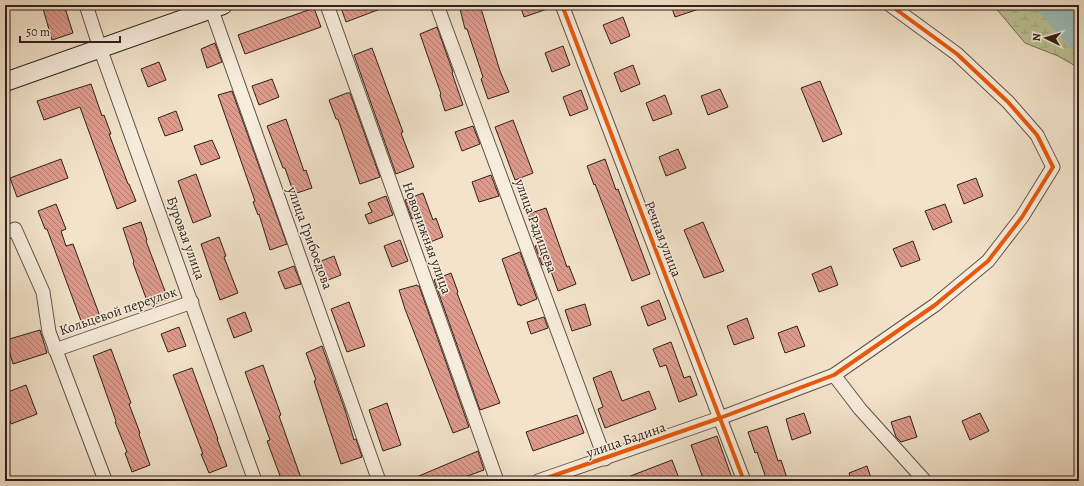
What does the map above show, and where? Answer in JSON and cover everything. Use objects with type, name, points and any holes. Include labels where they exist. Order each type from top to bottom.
[{"type":"main road","points":[[5,82],[215,6]]},
{"type":"street","name":"Буровая улица","points":[[86,5],[255,481]]},
{"type":"street","name":"Новонижняя улица","points":[[327,5],[497,481]]},
{"type":"street","name":"улица Радищева","points":[[437,5],[604,459]]},
{"type":"street","name":"Речная улица","points":[[562,5],[744,481]]},
{"type":"street","name":"улица Бадина","points":[[538,481],[720,418],[834,375],[935,305],[988,261],[1022,217],[1053,167],[1037,135],[1008,102],[957,54],[890,5]]},
{"type":"street","name":"улица Грибоедова","points":[[215,6],[379,481]]},
{"type":"street","name":"Кольцевой переулок","points":[[5,233],[15,229],[43,292],[49,332],[105,480],[103,481]]},
{"type":"street","name":"Кольцевой переулок","points":[[55,350],[192,302]]},
{"type":"street","points":[[834,375],[860,409],[925,481]]},
{"type":"green space","points":[[993,5],[1079,5],[1079,68],[1058,56],[1025,43]]},
{"type":"building","points":[[42,5],[64,5],[73,33],[52,40]]},
{"type":"building","points":[[340,5],[388,5],[388,6],[346,22]]},
{"type":"building","points":[[473,5],[480,5],[500,71],[509,92],[488,99],[481,79],[483,77],[467,29],[465,29],[460,9]]},
{"type":"building","points":[[520,5],[553,5],[553,7],[524,17]]},
{"type":"building","points":[[671,5],[704,5],[705,7],[675,17]]},
{"type":"building","points":[[314,8],[321,27],[245,54],[238,35]]},
{"type":"building","points":[[623,17],[630,36],[611,44],[603,25]]},
{"type":"building","points":[[437,27],[463,105],[445,111],[440,95],[441,94],[420,34]]},
{"type":"building","points":[[215,43],[222,62],[207,68],[201,49]]},
{"type":"building","points":[[563,46],[570,65],[552,72],[545,53]]},
{"type":"building","points":[[372,48],[403,132],[401,133],[414,167],[396,174],[354,55]]},
{"type":"building","points":[[159,62],[166,80],[148,87],[141,69]]},
{"type":"building","points":[[633,65],[640,84],[621,92],[614,73]]},
{"type":"building","points":[[272,79],[279,97],[259,105],[252,86]]},
{"type":"building","points":[[820,81],[842,134],[823,142],[801,88]]},
{"type":"building","points":[[91,84],[102,116],[104,115],[111,134],[109,134],[128,184],[136,201],[117,209],[80,107],[44,120],[37,101]]},
{"type":"building","points":[[720,89],[728,107],[708,115],[701,96]]},
{"type":"building","points":[[581,90],[588,109],[570,116],[563,97]]},
{"type":"building","points":[[232,91],[287,244],[270,250],[259,214],[258,215],[253,202],[255,201],[218,95]]},
{"type":"building","points":[[350,93],[380,177],[360,184],[338,119],[336,119],[329,100]]},
{"type":"building","points":[[665,95],[672,114],[653,121],[646,103]]},
{"type":"building","points":[[176,111],[183,130],[165,136],[158,118]]},
{"type":"building","points":[[286,119],[304,171],[306,170],[312,188],[294,194],[285,168],[283,168],[267,126]]},
{"type":"building","points":[[513,120],[533,173],[515,180],[495,127]]},
{"type":"building","points":[[473,126],[480,144],[462,151],[455,132]]},
{"type":"building","points":[[212,140],[220,158],[201,165],[194,146]]},
{"type":"building","points":[[678,149],[686,168],[666,176],[659,157]]},
{"type":"building","points":[[61,159],[68,178],[17,197],[10,178]]},
{"type":"building","points":[[605,159],[650,274],[632,281],[587,166]]},
{"type":"building","points":[[196,174],[211,216],[193,223],[178,181]]},
{"type":"building","points":[[491,175],[499,196],[479,202],[472,182]]},
{"type":"building","points":[[976,178],[983,196],[964,204],[957,185]]},
{"type":"building","points":[[423,193],[433,220],[436,218],[443,237],[425,244],[415,217],[412,219],[405,200]]},
{"type":"building","points":[[386,196],[393,215],[369,224],[365,215],[372,212],[368,203]]},
{"type":"building","points":[[56,204],[66,229],[61,231],[66,246],[73,244],[101,319],[83,326],[47,229],[45,229],[38,211]]},
{"type":"building","points":[[945,204],[952,222],[933,230],[925,211]]},
{"type":"building","points":[[546,208],[567,267],[569,266],[576,284],[558,291],[548,263],[542,265],[535,246],[539,245],[528,214]]},
{"type":"building","points":[[141,222],[147,240],[146,241],[168,299],[149,306],[133,263],[134,262],[123,228]]},
{"type":"building","points":[[703,222],[724,271],[704,278],[684,230]]},
{"type":"building","points":[[219,237],[226,256],[224,257],[238,293],[220,300],[201,244]]},
{"type":"building","points":[[400,240],[408,261],[392,267],[384,246]]},
{"type":"building","points":[[913,241],[920,260],[901,267],[893,249]]},
{"type":"building","points":[[520,252],[537,299],[520,306],[520,304],[518,305],[502,259]]},
{"type":"building","points":[[334,256],[341,275],[323,282],[316,263]]},
{"type":"building","points":[[294,266],[301,284],[285,289],[278,272]]},
{"type":"building","points":[[831,266],[838,285],[819,292],[812,274]]},
{"type":"building","points":[[451,273],[458,292],[457,293],[500,403],[480,410],[434,280]]},
{"type":"building","points":[[417,285],[419,286],[469,427],[453,433],[399,290]]},
{"type":"building","points":[[659,300],[666,319],[648,326],[641,307]]},
{"type":"building","points":[[349,302],[365,346],[347,352],[331,309]]},
{"type":"building","points":[[585,304],[591,325],[572,331],[565,310]]},
{"type":"building","points":[[245,312],[252,331],[234,338],[227,319]]},
{"type":"building","points":[[544,317],[548,328],[531,334],[527,322]]},
{"type":"building","points":[[747,318],[754,338],[734,345],[727,326]]},
{"type":"building","points":[[797,326],[805,346],[785,353],[778,333]]},
{"type":"building","points":[[179,327],[186,346],[168,352],[161,334]]},
{"type":"building","points":[[40,330],[47,353],[13,364],[6,340]]},
{"type":"building","points":[[671,342],[684,378],[690,376],[697,395],[679,402],[666,365],[660,367],[653,349]]},
{"type":"building","points":[[322,346],[354,440],[356,439],[362,457],[341,464],[314,381],[316,380],[306,353]]},
{"type":"building","points":[[111,349],[131,403],[129,404],[150,465],[132,472],[125,453],[127,452],[115,422],[116,421],[93,356]]},
{"type":"building","points":[[263,365],[301,478],[293,481],[282,481],[267,441],[270,440],[245,372]]},
{"type":"building","points":[[192,368],[227,466],[209,473],[173,375]]},
{"type":"building","points":[[611,371],[622,401],[649,391],[656,409],[605,428],[598,409],[603,407],[593,378]]},
{"type":"building","points":[[26,385],[37,414],[11,424],[5,407],[5,393]]},
{"type":"building","points":[[387,403],[401,445],[383,451],[369,410]]},
{"type":"building","points":[[804,413],[811,433],[792,440],[786,419]]},
{"type":"building","points":[[980,413],[989,431],[970,440],[962,421]]},
{"type":"building","points":[[577,415],[584,433],[533,451],[526,432]]},
{"type":"building","points":[[910,416],[917,437],[901,442],[896,437],[891,422]]},
{"type":"building","points":[[767,426],[778,461],[781,460],[788,481],[767,481],[757,452],[755,453],[748,432]]},
{"type":"building","points":[[717,436],[733,481],[704,481],[691,445]]},
{"type":"building","points":[[478,451],[484,470],[454,481],[407,481]]},
{"type":"building","points":[[672,460],[680,481],[620,481],[620,480]]},
{"type":"building","points":[[867,466],[872,481],[851,481],[849,473]]},
{"type":"waterway","points":[[1049,5],[1079,39]]},
{"type":"cycle path","points":[[562,5],[744,481]]},
{"type":"cycle path","points":[[538,481],[720,418],[834,375],[935,305],[988,261],[1022,217],[1053,167],[1037,135],[1008,102],[957,54],[890,5]]}]
